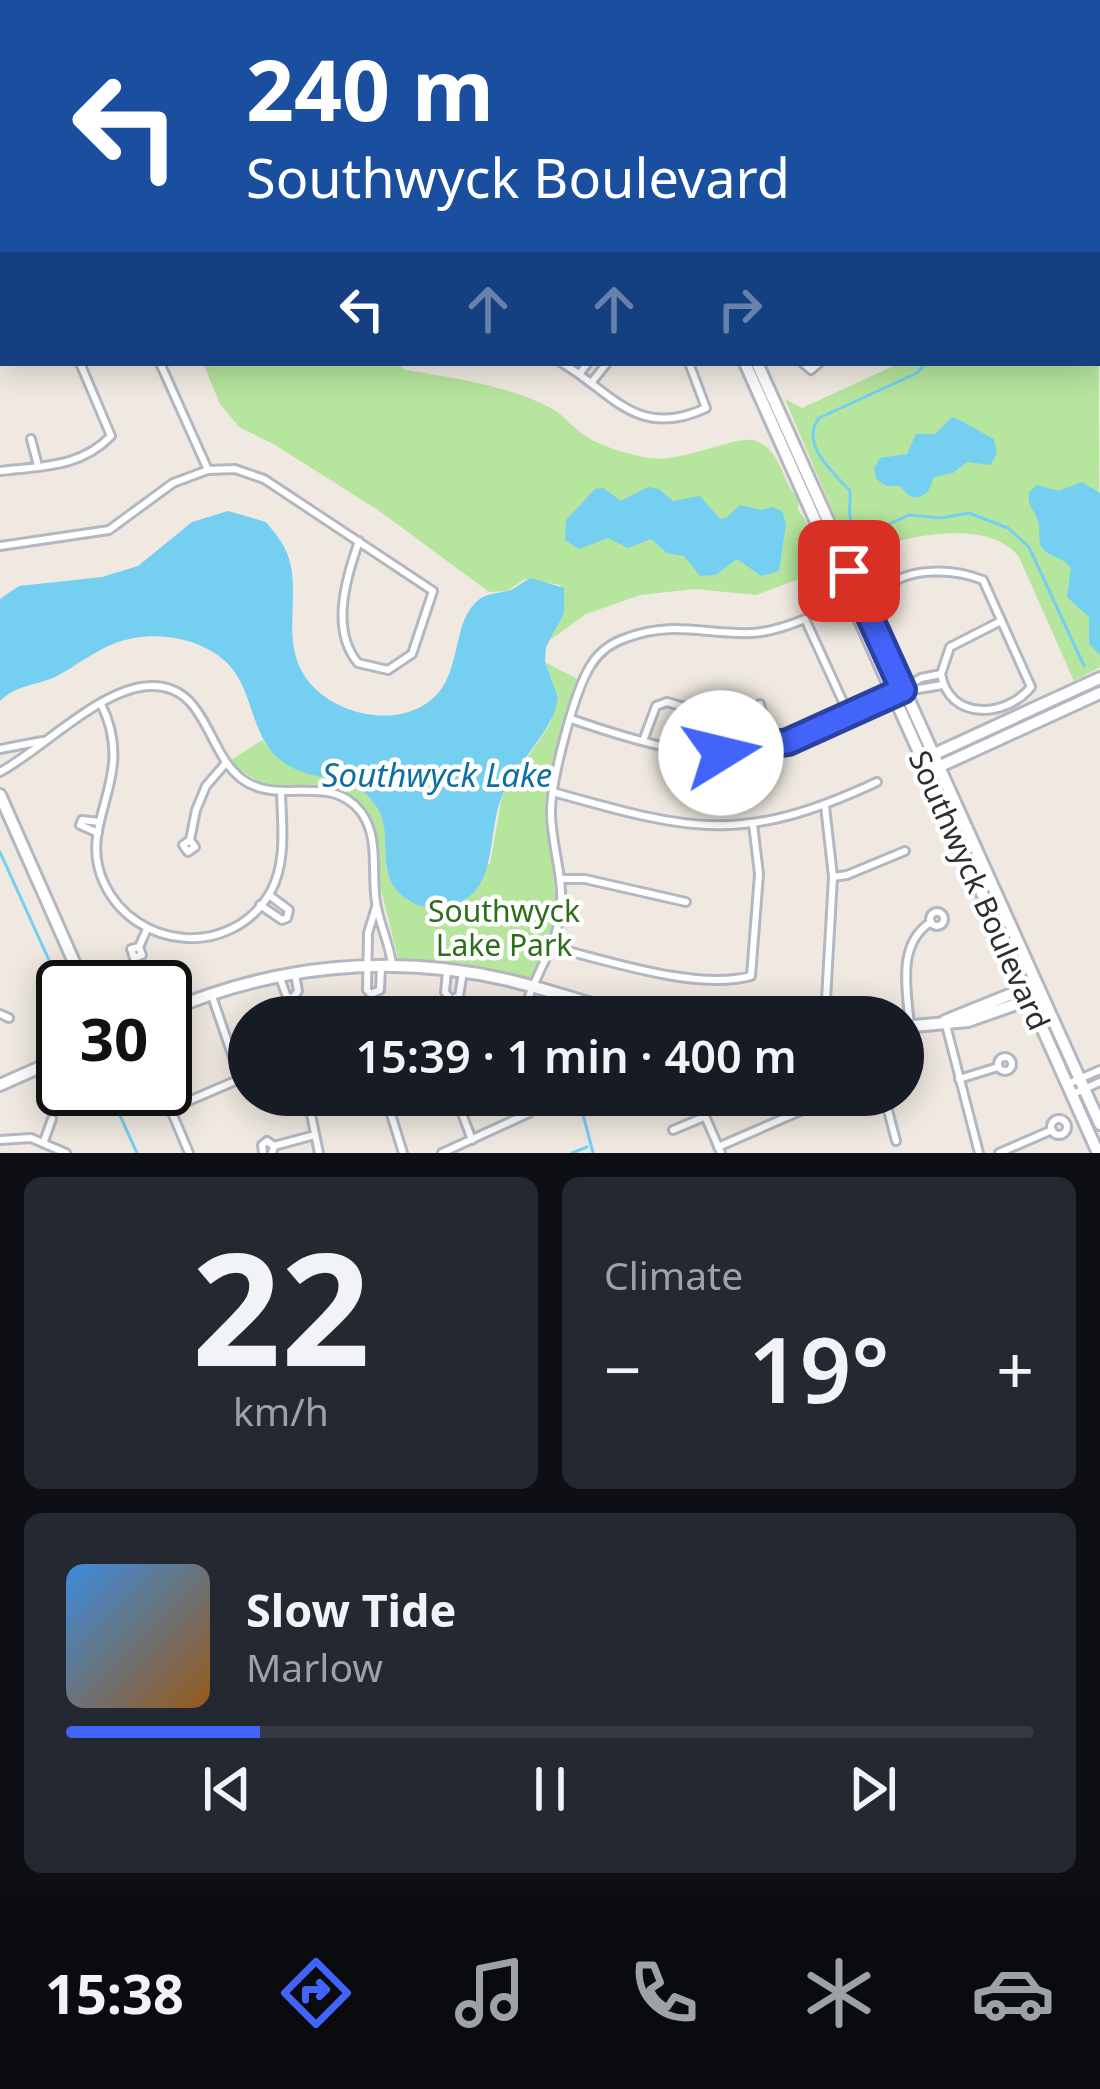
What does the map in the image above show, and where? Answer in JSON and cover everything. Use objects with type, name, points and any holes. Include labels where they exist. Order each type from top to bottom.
[{"type":"street","points":[[0,471],[77,459],[111,436],[81,366]]},
{"type":"street","points":[[161,366],[208,470]]},
{"type":"street","points":[[567,366],[612,403],[638,414],[668,417],[706,408],[690,366]]},
{"type":"street","points":[[580,374],[586,366]]},
{"type":"street","points":[[591,383],[605,366]]},
{"type":"street","name":"Southwyck Boulevard","points":[[746,366],[897,693],[973,838],[996,907]]},
{"type":"street","name":"Southwyck Boulevard","points":[[758,366],[826,533]]},
{"type":"street","points":[[31,439],[38,466]]},
{"type":"street","points":[[0,546],[110,530],[173,483],[208,470],[236,469],[264,478],[359,541],[433,591],[417,645],[406,661],[388,670],[358,663],[344,641],[350,566],[359,541]]},
{"type":"street","points":[[886,588],[907,576],[970,575],[982,580],[1002,620],[1031,687],[1024,695],[980,711],[965,709],[950,698],[943,685],[941,674],[950,647],[1002,620]]},
{"type":"street","points":[[530,996],[552,947],[560,913],[553,792],[571,719],[591,665],[603,651],[623,639],[678,627],[758,633],[805,619],[849,715]]},
{"type":"street","points":[[571,719],[701,753],[771,747],[921,678],[941,674]]},
{"type":"street","points":[[921,678],[925,689]]},
{"type":"street","points":[[934,764],[1041,713],[1100,678]]},
{"type":"street","points":[[897,693],[943,685]]},
{"type":"street","points":[[0,772],[101,704],[144,686],[178,692],[198,710],[225,764],[250,785],[280,793],[328,790],[358,809],[373,842],[376,907],[368,933],[380,967]]},
{"type":"street","name":"Southwyck Boulevard","points":[[897,693],[921,759],[934,764]]},
{"type":"street","points":[[1041,713],[1100,694]]},
{"type":"street","points":[[643,741],[656,706],[667,702],[684,707]]},
{"type":"street","points":[[101,704],[113,730],[116,762],[96,854],[104,883],[126,915],[147,929],[170,937],[208,937],[238,925],[260,905],[269,895],[282,847],[280,793]]},
{"type":"street","points":[[760,704],[771,747]]},
{"type":"street","points":[[0,749],[46,741]]},
{"type":"street","points":[[190,840],[206,786],[225,764]]},
{"type":"street","name":"Southwyck Boulevard","points":[[934,764],[960,844],[996,907],[1077,1086],[1098,1147]]},
{"type":"street","points":[[553,792],[682,825],[753,824],[826,806],[877,782]]},
{"type":"street","points":[[0,795],[73,960]]},
{"type":"street","points":[[826,806],[833,877],[826,996]]},
{"type":"street","points":[[98,832],[80,824],[82,820],[100,822]]},
{"type":"street","points":[[552,947],[654,972],[736,979],[751,976],[759,866],[753,824]]},
{"type":"street","points":[[960,844],[973,838]]},
{"type":"street","points":[[833,877],[905,851]]},
{"type":"street","points":[[560,879],[585,878],[686,902]]},
{"type":"street","points":[[260,905],[282,920],[287,918],[289,910],[269,895]]},
{"type":"street","points":[[376,907],[388,935],[380,967]]},
{"type":"street","points":[[907,996],[908,952],[916,934],[931,922]]},
{"type":"street","points":[[140,947],[147,929]]},
{"type":"street","points":[[192,1001],[280,974],[380,967],[463,972],[562,996]]},
{"type":"street","points":[[448,970],[446,992],[451,1000],[459,996],[463,972]]},
{"type":"street","points":[[280,974],[283,991],[293,998],[298,991],[295,972]]},
{"type":"street","points":[[924,1024],[1034,991]]},
{"type":"street","points":[[210,993],[228,1037]]},
{"type":"street","points":[[0,1014],[9,1018]]},
{"type":"street","points":[[945,1021],[979,1153]]},
{"type":"street","points":[[959,1079],[998,1067]]},
{"type":"street","points":[[0,1084],[36,1069]]},
{"type":"street","points":[[1077,1086],[1100,1070]]},
{"type":"street","points":[[1077,1086],[1100,1082]]},
{"type":"street","points":[[192,1099],[228,1084]]},
{"type":"street","name":"Southwyck Boulevard","points":[[1077,1086],[1100,1124]]},
{"type":"street","points":[[173,1116],[189,1153]]},
{"type":"street","points":[[310,1116],[319,1153]]},
{"type":"street","points":[[392,1116],[403,1153]]},
{"type":"street","points":[[463,1116],[472,1140]]},
{"type":"street","points":[[442,1153],[523,1116]]},
{"type":"street","points":[[673,1130],[704,1117],[719,1150],[791,1116]]},
{"type":"street","points":[[889,1116],[896,1141]]},
{"type":"street","points":[[44,1141],[52,1119]]},
{"type":"street","points":[[999,1153],[1052,1130]]},
{"type":"street","points":[[270,1151],[313,1136]]},
{"type":"street","points":[[0,1141],[20,1137],[44,1141],[66,1153]]},
{"type":"green space","points":[[204,366],[400,366],[517,393],[551,408],[593,441],[649,458],[757,441],[772,453],[799,499],[798,510],[819,546],[820,571],[756,595],[695,589],[640,595],[586,614],[550,640],[563,613],[560,585],[525,579],[507,591],[489,592],[378,510],[239,427],[220,404]]},
{"type":"green space","points":[[893,366],[1099,366],[1100,667],[1074,681],[1019,557],[1004,544],[964,533],[916,537],[855,555],[849,550],[785,399],[802,408]]},
{"type":"green space","name":"Southwyck Lake Park","points":[[545,662],[579,680],[547,805],[556,904],[553,927],[532,978],[399,962],[380,886],[375,830],[363,807],[329,787],[262,784],[228,762],[262,740],[295,767],[368,796],[381,815],[387,872],[490,864],[502,796],[550,724],[558,697]]},
{"type":"water","points":[[952,417],[994,439],[997,454],[990,465],[967,462],[953,473],[934,477],[928,492],[915,497],[900,486],[886,486],[876,479],[874,468],[880,458],[907,454],[916,434],[935,434]]},
{"type":"water","points":[[1082,482],[1100,493],[1100,655],[1089,644],[1089,617],[1067,597],[1071,568],[1042,548],[1029,501],[1029,492],[1037,485],[1059,491]]},
{"type":"water","points":[[648,487],[659,489],[673,501],[700,496],[720,519],[740,505],[782,511],[786,524],[779,571],[761,576],[737,559],[716,575],[700,576],[684,556],[667,553],[651,539],[628,548],[608,538],[579,549],[565,540],[566,520],[595,489],[603,488],[621,501]]},
{"type":"water","name":"Southwyck Lake","points":[[228,511],[266,522],[283,545],[293,584],[292,633],[298,663],[319,692],[353,711],[392,715],[428,702],[447,679],[465,618],[482,598],[531,578],[564,588],[564,613],[546,647],[545,662],[558,697],[555,711],[502,796],[487,867],[471,895],[434,908],[403,896],[390,879],[382,819],[369,797],[346,783],[283,762],[264,740],[235,672],[200,645],[156,636],[127,640],[0,701],[0,599],[19,586],[102,577],[138,566],[192,522]]},
{"type":"waterway","points":[[923,366],[819,418],[814,428],[821,458],[850,491],[851,521],[858,532],[909,515],[941,518],[969,513],[1008,528],[1029,547],[1084,666]]},
{"type":"waterway","points":[[0,852],[49,960]]},
{"type":"waterway","points":[[120,1116],[137,1153]]},
{"type":"waterway","points":[[583,1116],[593,1153]]},
{"type":"waterway","points":[[572,1153],[587,1147]]},
{"type":"route","points":[[721,753],[788,742],[903,690],[849,571]]}]
